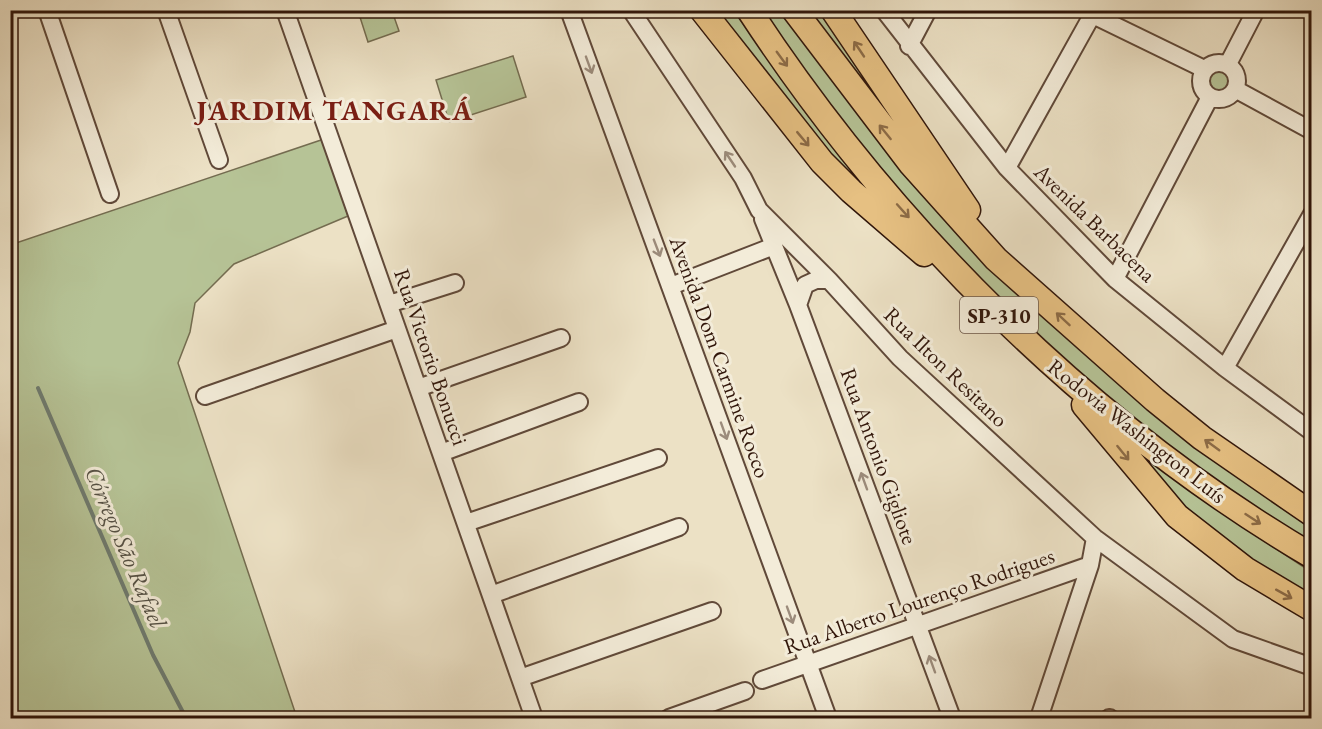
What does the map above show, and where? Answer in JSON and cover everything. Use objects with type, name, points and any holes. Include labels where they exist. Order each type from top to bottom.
[{"type":"highway","points":[[702,10],[822,162],[851,191],[992,309]]},
{"type":"highway","name":"Rodovia Washington Luís","points":[[749,10],[866,170],[992,309],[1045,360],[1202,483],[1311,556]]},
{"type":"highway","name":"Rodovia Washington Luís","points":[[794,10],[911,164],[996,259],[1112,364],[1202,438],[1311,514]]},
{"type":"highway","points":[[833,10],[970,213],[1042,299]]},
{"type":"highway","points":[[1045,360],[1177,516],[1245,569],[1311,609]]},
{"type":"street","points":[[47,10],[110,194]]},
{"type":"street","points":[[166,10],[219,160]]},
{"type":"street","name":"Rua Victorio Bonucci","points":[[285,10],[534,718]]},
{"type":"street","name":"Avenida Dom Carmine Rocco","points":[[569,10],[828,718]]},
{"type":"street","name":"Rua Ilton Resitano","points":[[631,10],[743,178],[759,210],[829,280],[900,358],[1095,538],[1233,639],[1311,667]]},
{"type":"street","name":"Avenida Barbacena","points":[[884,10],[1007,168],[1115,279],[1225,368],[1311,432]]},
{"type":"street","points":[[909,45],[928,10]]},
{"type":"street","points":[[1228,64],[1256,10]]},
{"type":"street","points":[[1007,168],[1094,13],[1204,69]]},
{"type":"street","points":[[1217,62],[1228,64],[1238,78],[1235,89],[1227,97],[1210,97],[1201,83],[1204,69],[1217,62]]},
{"type":"street","points":[[1235,89],[1311,131]]},
{"type":"street","points":[[1115,279],[1210,97]]},
{"type":"street","name":"Rua Antonio Gigliote","points":[[759,210],[798,305],[952,718]]},
{"type":"street","points":[[1225,368],[1311,214]]},
{"type":"street","points":[[671,285],[774,246]]},
{"type":"street","points":[[798,305],[805,285],[816,280],[829,280]]},
{"type":"street","points":[[389,304],[455,283]]},
{"type":"street","points":[[205,396],[397,329]]},
{"type":"street","points":[[418,388],[561,338]]},
{"type":"street","points":[[441,453],[579,402]]},
{"type":"street","points":[[466,523],[658,458]]},
{"type":"street","points":[[491,595],[679,527]]},
{"type":"street","points":[[1039,718],[1090,565],[1095,538]]},
{"type":"street","name":"Rua Alberto Lourenço Rodrigues","points":[[762,680],[1090,565]]},
{"type":"street","points":[[520,678],[712,611]]},
{"type":"street","points":[[669,718],[744,691]]},
{"type":"green space","points":[[358,11],[392,11],[399,31],[368,42]]},
{"type":"green space","points":[[710,11],[734,11],[809,117],[895,220],[858,192]]},
{"type":"green space","points":[[756,11],[785,11],[927,195],[1311,521],[1311,550],[1102,398],[910,211]]},
{"type":"green space","points":[[809,11],[828,11],[910,145]]},
{"type":"green space","points":[[513,56],[526,97],[449,122],[436,80]]},
{"type":"green space","points":[[1219,69],[1227,72],[1230,80],[1227,88],[1219,91],[1211,88],[1208,80],[1211,72]]},
{"type":"green space","points":[[324,139],[348,216],[234,264],[195,303],[190,332],[178,363],[297,718],[11,718],[10,245]]},
{"type":"green space","points":[[1131,446],[1201,499],[1311,572],[1311,601],[1292,591],[1180,505]]},
{"type":"waterway","name":"Córrego São Rafael","points":[[38,388],[153,655],[186,718]]},
{"type":"district","name":"JARDIM TANGARÁ","points":[[335,110]]}]
